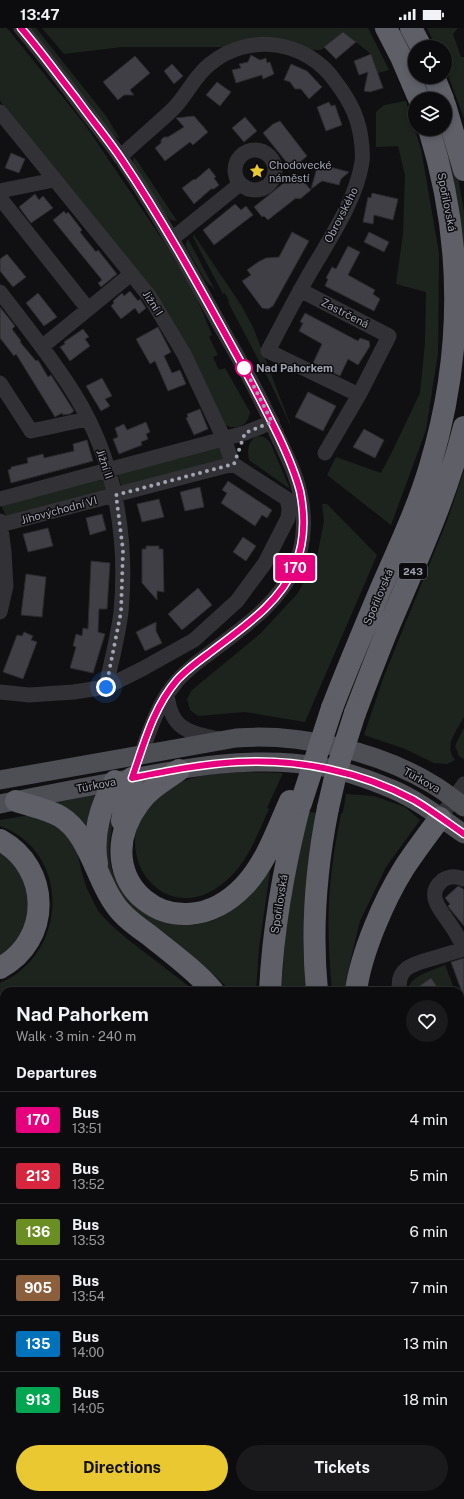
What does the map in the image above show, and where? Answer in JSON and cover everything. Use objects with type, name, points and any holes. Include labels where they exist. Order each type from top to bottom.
[{"type":"highway","points":[[386,28],[416,92]]},
{"type":"highway","points":[[411,28],[417,40]]},
{"type":"highway","name":"Spořilovská","points":[[452,129],[464,170]]},
{"type":"highway","name":"Spořilovská","points":[[270,987],[273,951],[280,898],[296,802],[350,661],[419,499],[439,435],[448,391],[455,337],[457,284],[455,250],[451,218],[431,136]]},
{"type":"highway","name":"Spořilovská","points":[[317,987],[314,953],[316,886],[319,858],[337,769],[355,713],[374,663],[440,506],[464,427]]},
{"type":"highway","points":[[122,848],[124,832],[139,803],[151,790],[178,770]]},
{"type":"highway","points":[[124,779],[121,830],[123,861],[127,878],[136,893],[146,901],[158,909],[176,914],[197,914],[207,911],[225,902],[244,886],[261,862],[296,802]]},
{"type":"highway","points":[[100,879],[96,858],[96,840],[102,809],[109,791],[124,779]]},
{"type":"highway","points":[[8,802],[54,814],[70,823],[81,837],[111,900],[121,912],[184,963],[209,987]]},
{"type":"highway","points":[[356,987],[357,980],[368,946],[392,890],[410,859],[440,818]]},
{"type":"highway","points":[[0,840],[16,852],[29,868],[37,887],[39,907],[35,927],[26,946],[12,960],[0,968]]},
{"type":"main road","name":"Türkova","points":[[0,780],[221,740],[262,736],[298,739],[328,744],[392,764],[460,797]]},
{"type":"main road","points":[[124,779],[141,754]]},
{"type":"main road","name":"Türkova","points":[[8,802],[124,779],[227,763],[289,763],[323,767],[362,778],[393,790],[419,803],[464,834]]},
{"type":"street","points":[[21,28],[37,46],[120,157],[172,239],[243,365],[272,422],[292,467],[300,490],[303,535],[300,553],[294,568],[274,600],[177,680],[152,722],[141,754]]},
{"type":"street","name":"Obrovského","points":[[120,157],[140,137],[173,110],[209,64],[226,52],[241,47],[258,44],[272,44],[288,47],[317,62],[333,78],[348,98],[356,115],[361,134],[363,160],[356,187],[332,235],[300,290],[268,351],[358,395]]},
{"type":"street","name":"Jižní I","points":[[0,112],[150,297],[184,354],[224,439],[234,464]]},
{"type":"street","points":[[0,191],[54,180]]},
{"type":"street","points":[[172,239],[240,184]]},
{"type":"street","points":[[0,198],[88,309]]},
{"type":"street","points":[[43,346],[131,274]]},
{"type":"street","name":"Zastrčená","points":[[300,290],[389,336],[358,395]]},
{"type":"street","name":"Jižní II","points":[[0,292],[43,346],[76,396],[95,433],[116,495],[123,550],[121,612],[106,687]]},
{"type":"street","points":[[0,383],[31,431],[87,419]]},
{"type":"street","points":[[325,453],[358,395]]},
{"type":"street","points":[[0,499],[224,439],[245,433],[272,422]]},
{"type":"street","points":[[0,692],[30,695],[74,692],[106,687],[194,640],[237,602],[265,563],[288,518],[288,499],[234,464],[245,433]]},
{"type":"street","name":"Jihovýchodní VI","points":[[0,524],[234,464]]},
{"type":"street","points":[[0,524],[6,586],[0,612]]},
{"type":"street","points":[[168,694],[171,714],[184,728],[191,732],[221,740]]},
{"type":"street","points":[[440,818],[460,797]]},
{"type":"street","points":[[400,987],[399,981],[401,976],[408,967],[464,949],[458,936],[438,908],[435,899],[436,889],[442,881],[452,877],[464,879]]},
{"type":"shaded area","points":[[0,28],[7,28],[86,126],[166,245],[195,294],[212,335],[209,337],[218,355],[213,357],[219,370],[225,368],[250,412],[246,422],[243,425],[231,427],[221,423],[191,354],[171,318],[0,101]]},
{"type":"shaded area","points":[[29,28],[36,28],[106,116],[120,139],[113,135]]},
{"type":"shaded area","points":[[42,28],[368,28],[389,70],[378,73],[371,54],[343,32],[321,50],[216,47],[122,47],[64,54]]},
{"type":"shaded area","points":[[427,28],[458,28],[453,34],[461,57],[464,57],[464,118],[451,84],[452,40],[433,40]]},
{"type":"shaded area","points":[[406,101],[408,107],[408,136],[417,136],[421,149],[439,253],[438,353],[426,430],[391,525],[327,475],[336,457],[381,473],[420,393],[425,343],[426,292],[396,284],[403,234],[405,175],[398,146],[376,147],[376,112],[384,105]]},
{"type":"shaded area","points":[[439,136],[447,136],[458,177],[464,212],[464,262]]},
{"type":"shaded area","points":[[133,156],[177,221],[171,220],[165,214],[134,167]]},
{"type":"shaded area","points":[[194,235],[241,305],[253,327],[292,429],[270,382],[228,302],[229,301],[225,293],[223,294],[193,237]]},
{"type":"shaded area","points":[[188,239],[215,290],[205,280],[187,249],[186,244]]},
{"type":"shaded area","points":[[257,436],[264,437],[270,442],[290,489],[249,460],[248,453],[250,443]]},
{"type":"shaded area","points":[[220,445],[226,460],[122,489],[117,471]]},
{"type":"shaded area","points":[[464,471],[464,717],[452,738],[450,749],[455,760],[447,764],[434,763],[403,748],[364,735],[384,676],[447,521]]},
{"type":"shaded area","points":[[106,474],[112,491],[7,519],[2,507],[3,501]]},
{"type":"shaded area","points":[[322,504],[327,504],[377,555],[305,722],[245,712],[198,716],[190,710],[187,699],[192,690],[261,633],[297,594],[316,562],[324,521]]},
{"type":"shaded area","points":[[464,728],[464,759],[459,756],[455,746]]},
{"type":"shaded area","points":[[242,772],[283,773],[267,808],[269,809],[258,834],[240,866],[234,873],[207,893],[182,898],[160,890],[144,874],[136,851],[137,827],[151,803],[179,783],[186,780],[210,774]]},
{"type":"shaded area","points":[[346,794],[374,796],[405,807],[420,820],[386,867],[360,921],[349,967],[346,987],[332,987],[329,939],[330,887],[336,841],[341,814],[343,812]]},
{"type":"shaded area","points":[[93,795],[95,797],[87,829],[54,803]]},
{"type":"shaded area","points":[[113,804],[113,821],[109,852],[112,870],[119,886],[129,900],[142,911],[157,919],[173,924],[189,925],[206,923],[223,916],[242,901],[266,870],[270,872],[259,948],[256,987],[227,987],[130,908],[115,886],[105,860],[105,833]]},
{"type":"shaded area","points":[[307,811],[317,813],[309,987],[281,987],[286,929],[295,868]]},
{"type":"shaded area","points":[[33,816],[62,826],[77,849],[81,870],[87,889],[98,911],[126,938],[190,987],[0,987],[0,983],[22,969],[39,950],[49,927],[52,903],[50,879],[40,857],[23,839],[0,826],[0,820]]},
{"type":"shaded area","points":[[0,847],[30,884],[28,930],[0,961]]},
{"type":"shaded area","points":[[445,965],[453,987],[409,987],[412,981]]},
{"type":"building","points":[[343,32],[356,42],[336,59],[324,47]]},
{"type":"building","points":[[371,54],[383,88],[370,92],[364,91],[368,72],[359,75],[354,61]]},
{"type":"building","points":[[251,55],[260,60],[266,58],[267,63],[270,62],[274,74],[263,79],[262,75],[236,83],[232,70],[241,68],[239,64],[248,62]]},
{"type":"building","points":[[135,56],[150,73],[130,90],[134,95],[124,95],[118,100],[103,82]]},
{"type":"building","points":[[172,64],[183,76],[174,84],[164,71]]},
{"type":"building","points":[[291,64],[307,71],[322,87],[309,99],[301,89],[295,89],[290,82],[284,80]]},
{"type":"building","points":[[217,82],[231,92],[220,106],[206,95]]},
{"type":"building","points":[[329,102],[331,106],[335,105],[342,125],[326,131],[317,107]]},
{"type":"building","points":[[194,116],[208,132],[193,145],[190,142],[165,161],[155,148],[161,143],[161,140],[164,137],[168,137],[184,127],[176,118]]},
{"type":"building","points":[[245,117],[257,131],[244,142],[232,128]]},
{"type":"building","points":[[280,121],[307,156],[292,169],[263,133],[273,124]]},
{"type":"building","points":[[11,153],[25,159],[19,173],[5,168]]},
{"type":"building","points":[[318,164],[349,172],[341,179],[339,185],[322,181],[311,189]]},
{"type":"building","points":[[209,168],[216,177],[214,178],[219,185],[214,189],[211,189],[194,204],[182,188],[194,179],[195,180]]},
{"type":"building","points":[[296,173],[311,190],[300,199],[296,198],[268,220],[264,216],[262,217],[254,207]]},
{"type":"building","points":[[372,193],[398,199],[393,220],[374,215],[373,224],[363,222],[368,197],[371,198]]},
{"type":"building","points":[[35,194],[39,200],[43,196],[53,208],[31,223],[19,207]]},
{"type":"building","points":[[235,204],[241,210],[246,206],[253,215],[214,245],[203,230]]},
{"type":"building","points":[[64,211],[66,214],[68,212],[82,230],[80,232],[96,252],[98,250],[117,274],[101,287],[98,283],[102,280],[53,220]]},
{"type":"building","points":[[292,232],[309,241],[273,306],[268,309],[262,308],[242,281],[251,275],[247,270],[258,262],[266,258],[279,257]]},
{"type":"building","points":[[369,232],[389,242],[384,252],[364,242]]},
{"type":"building","points":[[348,246],[360,252],[348,275],[375,290],[373,294],[380,299],[374,311],[325,286],[328,279],[326,278],[332,267],[336,269]]},
{"type":"building","points":[[7,254],[26,277],[13,287],[0,271],[0,259]]},
{"type":"building","points":[[130,291],[138,301],[140,299],[146,308],[139,314],[135,308],[121,319],[111,306],[114,303],[113,301],[122,293],[124,296]]},
{"type":"building","points":[[38,293],[57,317],[44,326],[26,303]]},
{"type":"building","points":[[0,307],[15,326],[12,329],[21,341],[20,342],[36,361],[38,360],[48,377],[51,375],[74,411],[70,414],[63,415],[62,413],[55,417],[16,354],[14,356],[0,338]]},
{"type":"building","points":[[305,313],[358,341],[360,338],[369,341],[370,346],[358,365],[348,359],[340,376],[313,363],[322,344],[299,331],[303,323],[300,322]]},
{"type":"building","points":[[158,327],[171,352],[164,356],[172,373],[180,370],[186,384],[168,391],[155,361],[150,364],[136,339]]},
{"type":"building","points":[[83,329],[89,337],[85,339],[90,346],[70,361],[60,347],[65,344],[64,342]]},
{"type":"building","points":[[102,378],[112,396],[105,399],[110,406],[101,411],[86,386]]},
{"type":"building","points":[[308,392],[336,406],[323,431],[295,417]]},
{"type":"building","points":[[200,409],[208,429],[194,435],[186,418],[188,417],[187,414]]},
{"type":"building","points":[[146,422],[150,432],[146,434],[148,439],[141,442],[142,445],[119,454],[113,439],[118,437],[115,428],[124,424],[127,430]]},
{"type":"building","points":[[364,429],[384,440],[375,458],[353,447]]},
{"type":"building","points":[[87,440],[93,461],[11,483],[8,470],[11,469],[11,467],[28,463],[27,458],[43,454],[44,458],[74,451],[73,444]]},
{"type":"building","points":[[228,481],[272,510],[267,518],[262,515],[255,526],[221,503],[227,493],[222,490]]},
{"type":"building","points":[[200,487],[204,507],[185,511],[180,492]]},
{"type":"building","points":[[159,499],[164,517],[142,522],[137,504]]},
{"type":"building","points":[[102,514],[106,530],[90,535],[86,518]]},
{"type":"building","points":[[48,528],[53,546],[28,552],[23,534]]},
{"type":"building","points":[[243,537],[256,546],[246,561],[233,552]]},
{"type":"building","points":[[146,546],[159,546],[159,549],[163,549],[164,592],[157,591],[157,600],[142,583],[142,549],[146,549]]},
{"type":"building","points":[[91,561],[110,563],[107,609],[99,609],[98,632],[105,634],[93,673],[70,668],[76,647],[73,646],[76,634],[82,636],[83,628],[88,629]]},
{"type":"building","points":[[26,574],[46,577],[42,617],[21,615]]},
{"type":"building","points":[[198,588],[212,605],[182,630],[168,614]]},
{"type":"building","points":[[156,622],[156,631],[162,643],[145,651],[136,632]]},
{"type":"building","points":[[24,632],[33,636],[31,640],[37,642],[23,679],[3,672],[17,635],[22,636]]},
{"type":"building","points":[[458,886],[464,890],[464,926],[450,909],[448,906],[450,904],[445,898]]},
{"type":"building","points":[[464,958],[464,987],[460,987],[451,962]]},
{"type":"building","points":[[431,978],[437,987],[418,987]]},
{"type":"bus line","name":"170","points":[[21,28],[37,46],[120,157],[150,202],[262,401],[292,467],[300,490],[303,535],[300,553],[285,584],[274,600],[255,617],[177,680],[160,705],[152,722],[132,778],[238,762],[289,763],[323,767],[341,771],[393,790],[419,803],[464,834]]},
{"type":"place","name":"Chodovecké náměstí","points":[[257,171]]},
{"type":"place","name":"Nad Pahorkem","points":[[244,368]]},
{"type":"route","points":[[106,687],[121,612],[123,550],[116,495],[234,464],[245,433],[272,422],[243,365],[244,368]]}]
